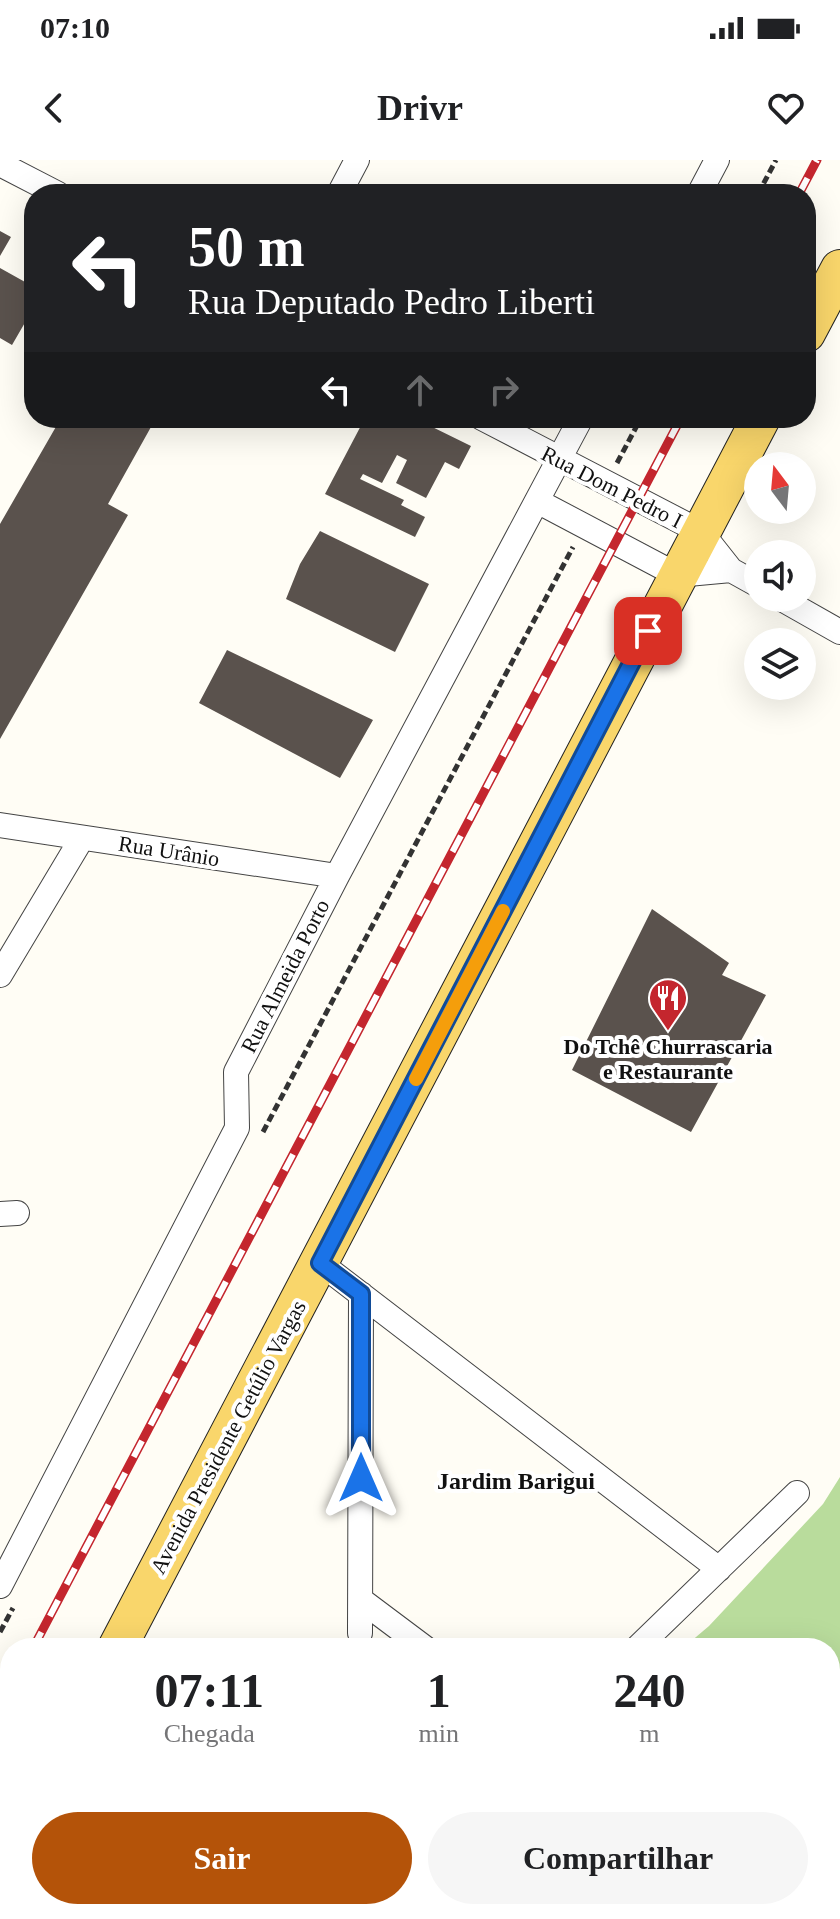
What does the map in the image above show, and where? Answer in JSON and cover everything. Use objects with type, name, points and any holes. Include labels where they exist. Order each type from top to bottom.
[{"type":"main road","points":[[816,314],[840,269]]},
{"type":"main road","name":"Avenida Presidente Getúlio Vargas","points":[[122,1638],[756,428]]},
{"type":"street","points":[[344,184],[357,160]]},
{"type":"street","points":[[704,184],[717,160]]},
{"type":"street","points":[[0,164],[39,184]]},
{"type":"street","name":"Rua Dom Pedro I","points":[[501,428],[701,532]]},
{"type":"street","name":"Rua Almeida Porto","points":[[7,1596],[237,1128],[236,1072],[576,428]]},
{"type":"street","points":[[537,501],[677,575],[731,570]]},
{"type":"street","points":[[701,532],[731,570],[744,577]]},
{"type":"street","points":[[805,612],[840,632]]},
{"type":"street","name":"Rua Urânio","points":[[0,825],[337,876]]},
{"type":"street","points":[[0,975],[82,838]]},
{"type":"street","points":[[320,1263],[719,1569]]},
{"type":"street","points":[[360,1633],[361,1294]]},
{"type":"street","points":[[647,1638],[797,1493]]},
{"type":"street","points":[[361,1600],[412,1638]]},
{"type":"path","points":[[763,184],[776,160]]},
{"type":"path","points":[[606,484],[636,428]]},
{"type":"path","points":[[262,1134],[583,527]]},
{"type":"path","points":[[0,1632],[7,1596]]},
{"type":"green space","points":[[840,1477],[840,1638],[695,1638],[709,1626],[823,1504]]},
{"type":"building","points":[[0,231],[11,237],[0,256]]},
{"type":"building","points":[[0,268],[24,281],[24,324],[12,345],[0,338]]},
{"type":"building","points":[[55,428],[150,428],[108,504],[128,515],[0,739],[0,524]]},
{"type":"building","points":[[360,428],[434,428],[471,446],[459,469],[445,462],[426,498],[396,483],[407,460],[397,455],[382,483],[363,474],[360,479],[404,500],[401,505],[425,517],[415,537],[325,494]]},
{"type":"building","points":[[320,531],[429,584],[395,652],[286,599],[300,564]]},
{"type":"building","points":[[227,650],[373,720],[340,778],[199,703]]},
{"type":"building","name":"Do Tchê Churrascaria e Restaurante","points":[[652,909],[729,963],[722,975],[766,995],[691,1132],[572,1070]]},
{"type":"railway","points":[[804,184],[817,160]]},
{"type":"railway","points":[[38,1638],[676,428]]},
{"type":"slow traffic","points":[[416,1079],[503,911]]},
{"type":"place","name":"Do Tchê Churrascaria e Restaurante","points":[[668,1032]]},
{"type":"district","name":"Jardim Barigui","points":[[516,1481]]},
{"type":"route","points":[[361,1478],[361,1294],[320,1263],[648,631]]}]
